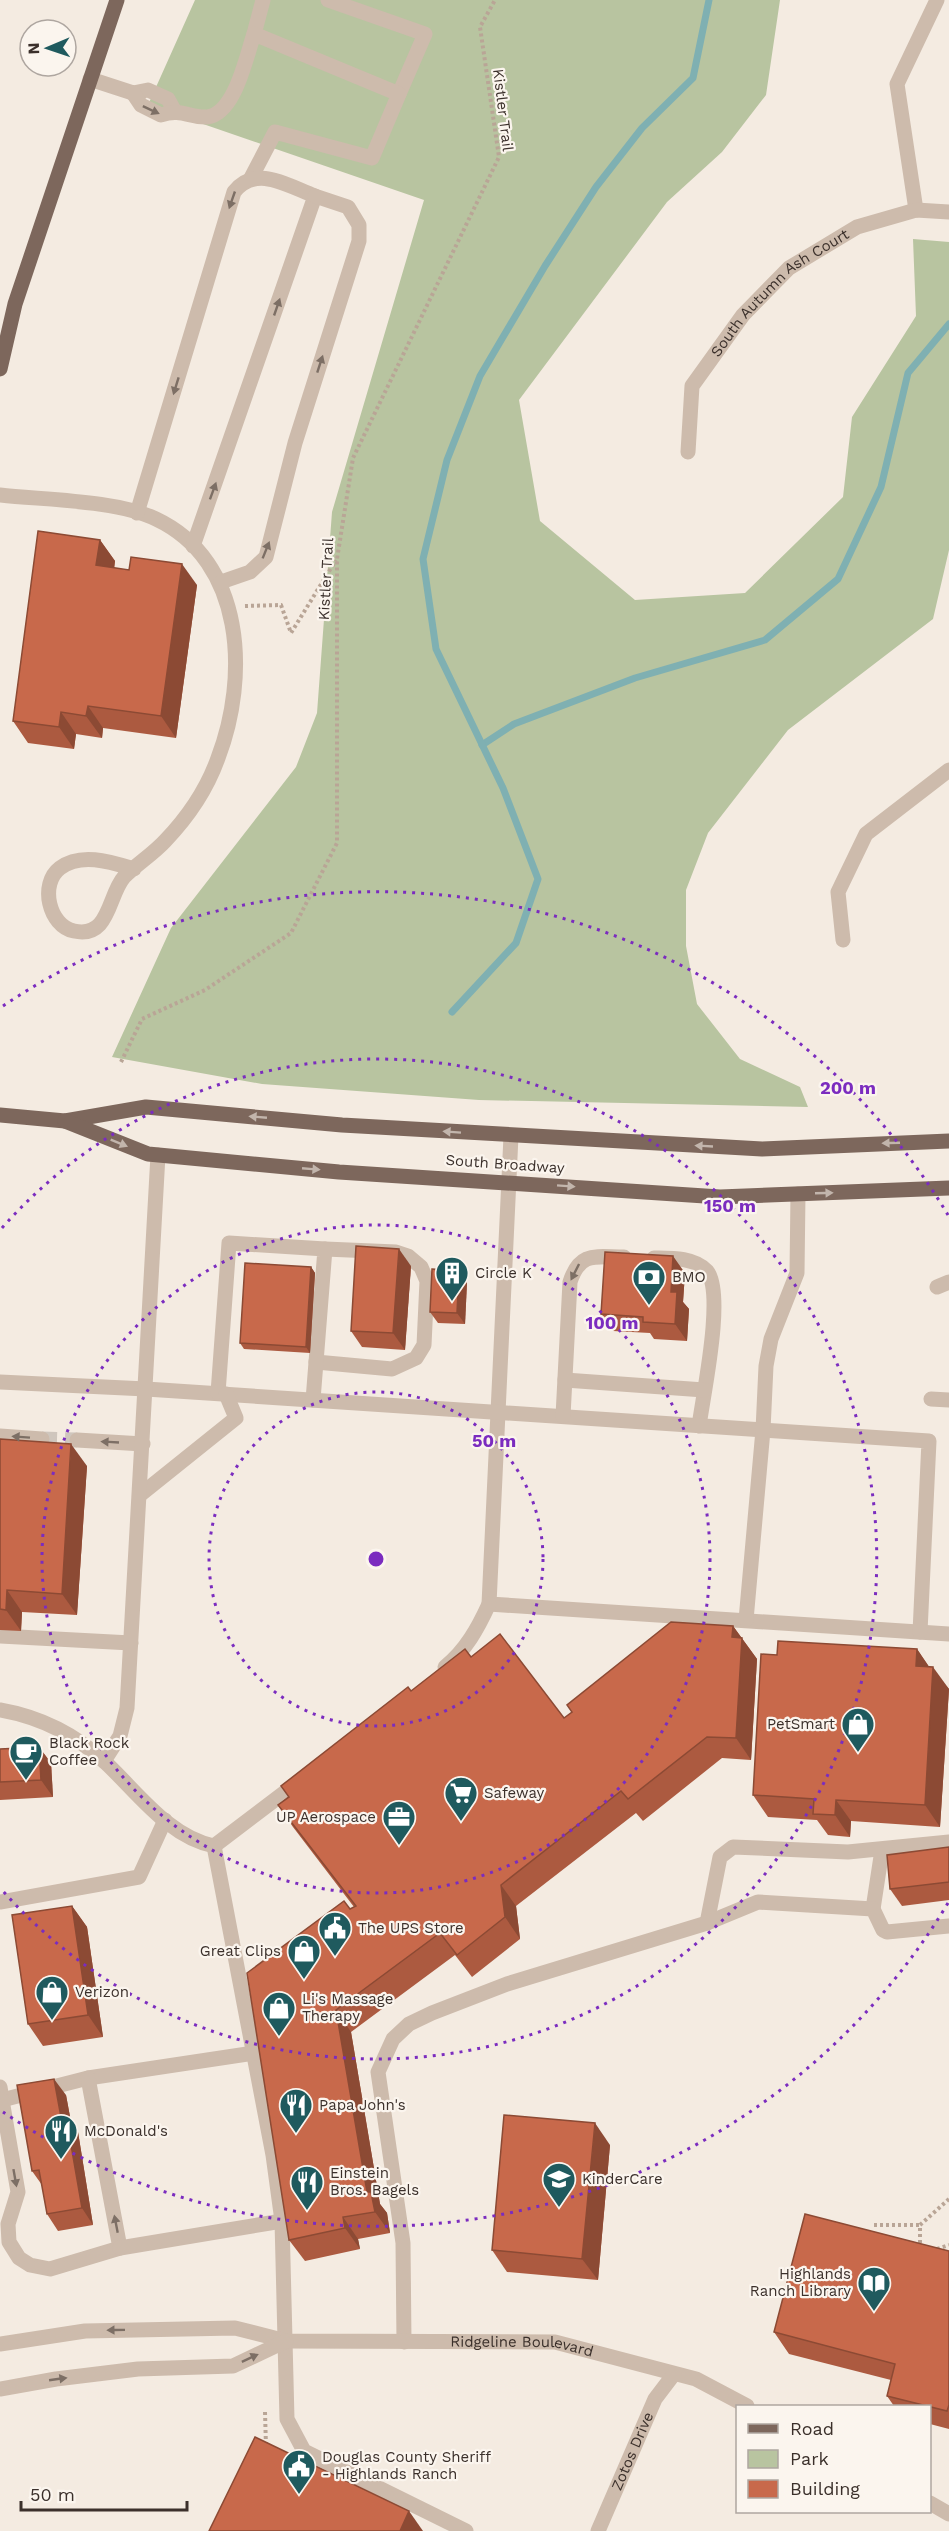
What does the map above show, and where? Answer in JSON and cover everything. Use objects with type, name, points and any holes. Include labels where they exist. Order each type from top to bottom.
[{"type":"main road","points":[[0,369],[15,304],[117,0]]},
{"type":"main road","name":"South Broadway","points":[[0,1115],[65,1121],[146,1107],[342,1125],[762,1149],[949,1141]]},
{"type":"main road","name":"South Broadway","points":[[65,1121],[148,1154],[339,1172],[720,1197],[949,1188]]},
{"type":"street","points":[[90,79],[133,93],[141,105],[161,115],[174,110],[207,117],[220,111],[231,101],[263,0]]},
{"type":"street","points":[[251,178],[275,132],[372,158],[425,34],[328,0]]},
{"type":"street","points":[[916,210],[897,84],[937,0]]},
{"type":"street","points":[[254,34],[399,94]]},
{"type":"street","points":[[137,513],[234,192],[241,183],[261,176],[348,207],[359,225],[359,241],[295,443],[266,557],[250,572],[221,582]]},
{"type":"street","points":[[193,546],[315,196]]},
{"type":"street","name":"South Autumn Ash Court","points":[[688,452],[692,386],[743,315],[789,268],[857,226],[916,210],[949,212]]},
{"type":"street","points":[[0,495],[116,507],[155,518],[193,546],[221,582],[236,650],[234,689],[225,740],[210,780],[193,807],[165,842],[134,869],[122,879],[103,921],[94,929],[75,932],[66,929],[54,915],[49,894],[51,881],[58,869],[70,863],[97,859],[134,869]]},
{"type":"street","points":[[843,940],[838,892],[866,834],[949,770]]},
{"type":"street","points":[[431,1677],[457,1657],[477,1628],[489,1604],[511,1136]]},
{"type":"street","points":[[104,1761],[120,1736],[127,1708],[158,1155]]},
{"type":"street","points":[[746,1620],[763,1430],[766,1366],[771,1339],[797,1273],[798,1194]]},
{"type":"street","points":[[140,1495],[236,1418],[222,1394],[229,1243],[396,1252],[408,1256],[421,1267],[427,1281],[424,1345],[416,1358],[392,1369],[316,1362]]},
{"type":"street","points":[[313,1400],[325,1249]]},
{"type":"street","points":[[563,1416],[570,1282],[574,1268],[590,1257],[679,1258],[696,1263],[706,1271],[713,1284],[715,1306],[699,1426]]},
{"type":"street","points":[[565,1380],[704,1390]]},
{"type":"street","points":[[0,1382],[146,1389],[929,1441],[920,1632]]},
{"type":"street","points":[[931,1399],[949,1400]]},
{"type":"street","points":[[0,1436],[42,1438]]},
{"type":"street","points":[[77,1440],[143,1444]]},
{"type":"street","points":[[489,1604],[949,1634]]},
{"type":"street","points":[[0,1636],[131,1643]]},
{"type":"street","points":[[0,1710],[19,1713],[58,1727],[104,1761],[155,1813],[198,1842],[214,1846]]},
{"type":"street","points":[[214,1846],[318,1767]]},
{"type":"street","points":[[0,1902],[139,1877],[165,1820]]},
{"type":"street","points":[[707,1923],[720,1857],[733,1847],[848,1852],[949,1842]]},
{"type":"street","points":[[214,1846],[254,2054],[282,2221],[287,2419],[304,2451],[466,2531]]},
{"type":"street","points":[[882,1850],[873,1909],[883,1930],[887,1932],[949,1926]]},
{"type":"street","points":[[404,2342],[403,2243],[378,2072],[393,2038],[409,2024],[432,2013],[507,1984],[707,1923],[758,1902],[873,1909]]},
{"type":"street","points":[[254,2054],[1,2093],[18,2192],[8,2224],[9,2242],[19,2258],[30,2265],[50,2269],[120,2248],[282,2221]]},
{"type":"street","points":[[88,2078],[120,2248]]},
{"type":"street","name":"Ridgeline Boulevard","points":[[0,2344],[85,2331],[235,2328],[286,2341],[555,2342],[696,2379],[745,2405]]},
{"type":"street","name":"Ridgeline Boulevard","points":[[0,2389],[56,2379],[138,2369],[233,2366],[286,2341]]},
{"type":"street","name":"Zotos Drive","points":[[598,2531],[656,2400],[674,2374]]},
{"type":"street","points":[[931,2504],[949,2514]]},
{"type":"path","name":"Kistler Trail","points":[[121,1062],[142,1019],[205,990],[291,933],[336,843],[337,560],[353,458],[499,157],[480,27],[495,0]]},
{"type":"path","points":[[228,606],[281,605],[291,633],[337,560]]},
{"type":"path","points":[[874,2225],[920,2225],[949,2199]]},
{"type":"path","points":[[920,2225],[920,2251],[949,2245]]},
{"type":"path","points":[[265,2412],[266,2450]]},
{"type":"green space","points":[[195,0],[780,0],[766,95],[722,152],[667,202],[519,400],[540,521],[635,600],[745,593],[843,497],[852,417],[916,316],[913,239],[949,242],[949,550],[933,619],[788,730],[708,833],[686,890],[686,946],[697,1004],[740,1059],[800,1087],[808,1107],[479,1100],[262,1084],[112,1057],[171,928],[296,767],[317,713],[332,512],[424,200],[148,105]]},
{"type":"building","points":[[38,531],[100,540],[96,565],[129,570],[131,557],[182,564],[161,716],[88,706],[86,716],[61,712],[59,727],[13,721]]},
{"type":"building","points":[[356,1246],[399,1249],[393,1333],[351,1331]]},
{"type":"building","name":"BMO","points":[[605,1252],[673,1256],[671,1292],[677,1292],[675,1324],[643,1322],[643,1317],[601,1314]]},
{"type":"building","points":[[245,1263],[311,1267],[306,1347],[240,1343]]},
{"type":"building","points":[[432,1269],[459,1271],[457,1313],[430,1312]]},
{"type":"building","points":[[0,1439],[71,1444],[62,1594],[7,1590],[6,1610],[0,1609]]},
{"type":"building","points":[[671,1622],[733,1626],[732,1637],[742,1638],[736,1738],[707,1737],[628,1799],[621,1791],[501,1885],[505,1917],[457,1955],[440,1933],[336,2010],[367,2192],[371,2192],[375,2212],[343,2217],[345,2228],[289,2240],[247,1973],[344,1901],[350,1909],[356,1906],[278,1805],[289,1797],[281,1786],[408,1687],[411,1691],[465,1649],[471,1657],[500,1634],[564,1718],[572,1712],[567,1705]]},
{"type":"building","name":"PetSmart","points":[[778,1641],[917,1649],[916,1666],[933,1667],[925,1805],[836,1800],[835,1815],[813,1814],[814,1799],[753,1795],[761,1654],[777,1655]]},
{"type":"building","points":[[39,1747],[41,1780],[0,1782],[0,1749]]},
{"type":"building","points":[[949,1847],[949,1882],[890,1889],[887,1855]]},
{"type":"building","points":[[72,1906],[88,2015],[28,2024],[12,1915]]},
{"type":"building","name":"McDonald's","points":[[54,2079],[61,2117],[66,2116],[82,2208],[47,2214],[39,2170],[32,2171],[17,2085]]},
{"type":"building","name":"KinderCare","points":[[504,2115],[595,2123],[582,2259],[492,2250]]},
{"type":"building","name":"Highlands Ranch Library","points":[[805,2214],[949,2251],[949,2405],[947,2411],[931,2407],[931,2405],[887,2396],[895,2364],[774,2332]]},
{"type":"building","name":"Douglas County Sheriff - Highlands Ranch","points":[[255,2437],[409,2511],[400,2531],[209,2531]]},
{"type":"waterway","points":[[452,1012],[516,943],[538,879],[503,788],[436,649],[423,559],[447,460],[480,376],[545,266],[596,187],[642,128],[693,78],[709,0]]},
{"type":"waterway","points":[[482,745],[514,724],[635,678],[765,640],[838,579],[881,487],[908,373],[949,324]]},
{"type":"tunnel","points":[[42,1439],[77,1440]]},
{"type":"place","name":"Circle K","points":[[452,1302]]},
{"type":"place","name":"BMO","points":[[649,1306]]},
{"type":"place","name":"PetSmart","points":[[858,1753]]},
{"type":"place","name":"Black Rock Coffee","points":[[26,1781]]},
{"type":"place","name":"Safeway","points":[[461,1822]]},
{"type":"place","name":"UP Aerospace","points":[[399,1846]]},
{"type":"place","name":"The UPS Store","points":[[335,1957]]},
{"type":"place","name":"Great Clips","points":[[304,1980]]},
{"type":"place","name":"Verizon","points":[[52,2021]]},
{"type":"place","name":"Li's Massage Therapy","points":[[279,2037]]},
{"type":"place","name":"Papa John's","points":[[296,2134]]},
{"type":"place","name":"McDonald's","points":[[61,2160]]},
{"type":"place","name":"KinderCare","points":[[559,2208]]},
{"type":"place","name":"Einstein Bros. Bagels","points":[[307,2211]]},
{"type":"place","name":"Highlands Ranch Library","points":[[874,2312]]},
{"type":"place","name":"Douglas County Sheriff - Highlands Ranch","points":[[299,2495]]}]
